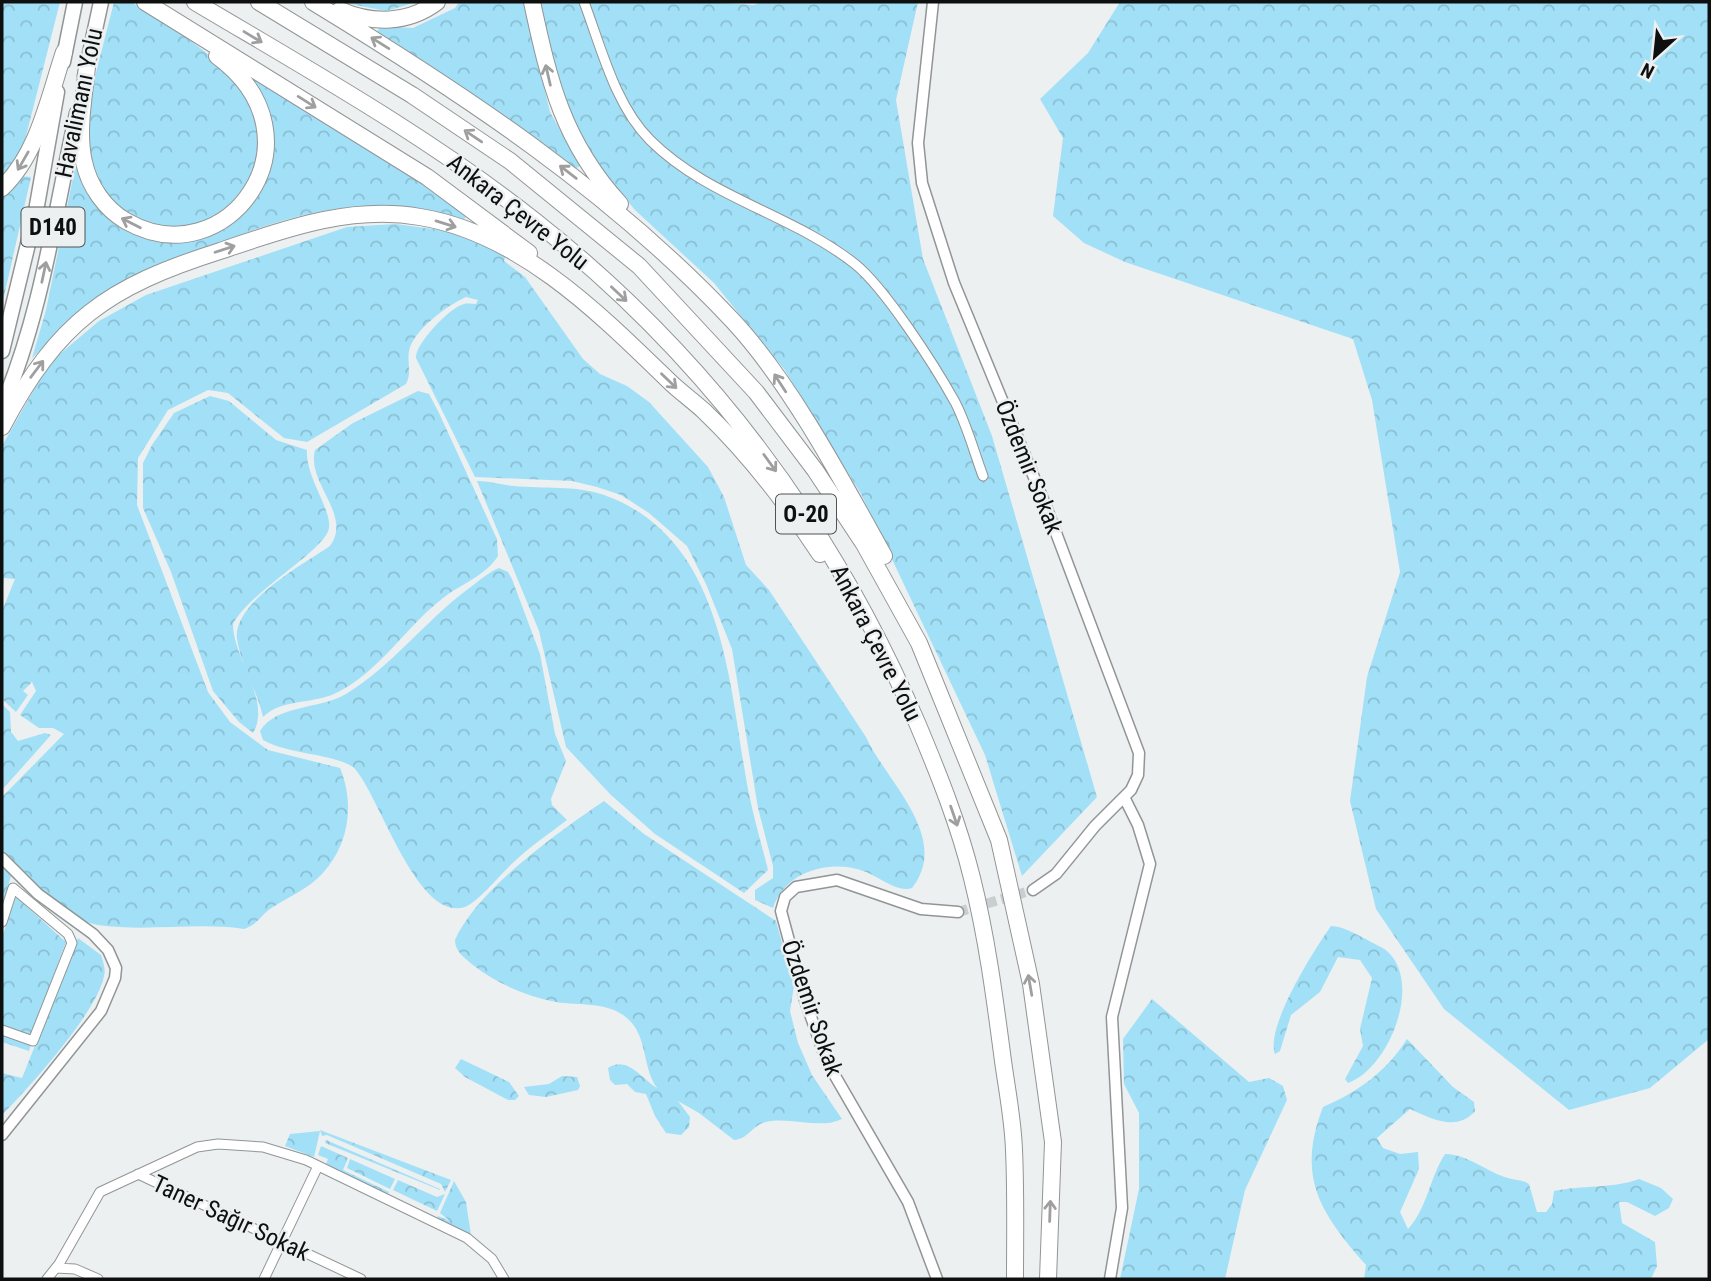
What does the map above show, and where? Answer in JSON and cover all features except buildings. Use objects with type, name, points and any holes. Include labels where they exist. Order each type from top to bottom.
[{"type":"highway","name":"Havalimanı Yolu","points":[[2,351],[36,211],[75,2]]},
{"type":"highway","name":"Havalimanı Yolu","points":[[2,407],[21,357],[36,305],[101,2]]},
{"type":"highway","points":[[87,67],[82,128],[84,161],[93,186],[114,212],[143,229],[180,234],[217,223],[244,202],[259,178],[264,160],[266,130],[258,102],[246,82],[223,61],[143,2]]},
{"type":"highway","points":[[143,2],[456,197],[543,265],[704,412],[783,502],[833,575],[939,777]]},
{"type":"highway","name":"Ankara Çevre Yolu","points":[[195,2],[395,122],[495,191],[587,264],[686,360],[748,433],[825,544],[876,635],[939,777],[973,882],[994,993],[1014,1145],[1015,1279]]},
{"type":"highway","name":"Ankara Çevre Yolu","points":[[259,2],[412,95],[539,183],[639,266],[729,360],[785,429],[882,573],[940,690],[999,840],[1031,984],[1053,1142],[1048,1279]]},
{"type":"highway","points":[[313,2],[443,82],[531,143],[620,214],[734,321]]},
{"type":"highway","points":[[323,2],[358,17],[384,20],[408,16],[437,2]]},
{"type":"highway","points":[[531,2],[551,89],[577,149],[612,195],[734,321],[775,375],[817,441],[919,622],[976,762],[999,840]]},
{"type":"highway","points":[[2,188],[20,167],[30,147],[65,48]]},
{"type":"highway","points":[[2,427],[27,383],[54,348],[81,319],[122,289],[161,271],[215,252],[342,215],[372,213],[421,217],[477,234],[543,272],[608,324]]},
{"type":"street","points":[[584,2],[619,94],[650,140],[709,185],[815,238],[856,265],[884,295],[955,403],[983,476]]},
{"type":"street","name":"Özdemir Sokak","points":[[933,2],[920,105],[918,162],[922,183],[954,282],[1047,509],[1133,730],[1139,753],[1138,775],[1124,797],[1095,826],[1056,874],[1033,890]]},
{"type":"street","points":[[1110,1279],[1122,1208],[1112,1017],[1150,864],[1139,825],[1124,797]]},
{"type":"street","points":[[2,858],[38,894],[102,942],[116,968],[111,990],[101,1011],[2,1135]]},
{"type":"street","name":"Özdemir Sokak","points":[[937,1279],[908,1202],[827,1062],[805,1000],[781,911],[785,897],[796,887],[837,880],[921,909],[958,912]]},
{"type":"street","points":[[2,922],[13,888],[68,934],[72,943],[33,1041],[2,1030]]},
{"type":"street","points":[[47,1279],[57,1268],[97,1195],[197,1147],[218,1144],[263,1147],[318,1166],[467,1238],[492,1259],[504,1279]]},
{"type":"street","points":[[264,1279],[318,1166]]},
{"type":"street","name":"Taner Sağır Sokak","points":[[138,1174],[361,1279]]},
{"type":"street","points":[[57,1268],[75,1269],[98,1279]]},
{"type":"green space","points":[[2,2],[60,2],[23,148],[2,179]]},
{"type":"green space","points":[[114,2],[131,2],[189,40],[230,74],[252,106],[258,127],[258,147],[254,167],[245,186],[232,202],[216,215],[183,229],[161,227],[115,209],[86,160],[89,100]]},
{"type":"green space","points":[[341,2],[417,2],[386,11]]},
{"type":"green space","points":[[459,2],[524,2],[550,112],[580,166],[573,170],[375,34],[381,26],[413,28],[455,8]]},
{"type":"green space","points":[[540,2],[710,2],[754,5],[761,2],[918,2],[896,100],[923,259],[992,436],[1097,797],[1022,876],[985,755],[861,494],[784,369],[714,283],[635,210],[582,145],[554,72]]},
{"type":"green space","points":[[1120,2],[1709,2],[1709,1039],[1650,1088],[1569,1110],[1444,1009],[1376,909],[1350,801],[1367,677],[1400,572],[1372,400],[1353,339],[1125,262],[1084,243],[1053,216],[1063,138],[1040,99],[1088,53]]},
{"type":"green space","points":[[252,72],[468,211],[464,220],[428,210],[392,206],[356,207],[284,220],[215,245],[112,288],[82,311],[32,358],[46,310],[78,153],[112,216],[180,236],[196,237],[221,228],[241,213],[256,194],[266,172],[270,149],[269,124],[261,100],[248,78]]},
{"type":"green space","points":[[20,176],[31,177],[2,305],[2,197]]},
{"type":"green space","points":[[396,224],[447,231],[506,254],[504,261],[525,277],[583,359],[600,374],[627,386],[649,402],[708,467],[724,497],[746,565],[769,590],[911,810],[920,829],[924,849],[922,869],[912,888],[895,886],[852,868],[824,867],[798,877],[788,885],[773,908],[755,900],[755,890],[773,878],[773,866],[758,808],[732,649],[706,584],[687,546],[649,513],[621,495],[572,481],[475,477],[416,358],[421,344],[442,319],[458,307],[476,304],[478,300],[466,297],[441,312],[417,335],[409,351],[409,376],[406,384],[307,442],[284,438],[228,393],[208,390],[168,410],[138,458],[137,505],[208,692],[230,722],[268,750],[340,768],[347,796],[347,824],[338,850],[322,874],[244,929],[208,926],[116,927],[98,925],[72,915],[33,883],[2,849],[2,797],[64,734],[53,728],[39,728],[20,715],[36,691],[32,682],[23,691],[28,695],[16,712],[2,699],[2,611],[15,579],[4,578],[2,598],[2,446],[49,363],[99,321],[146,295],[347,227]]},
{"type":"green space","points":[[418,391],[429,394],[439,413],[497,539],[498,556],[482,573],[433,607],[379,661],[350,685],[325,697],[278,707],[263,717],[239,649],[239,625],[258,598],[288,573],[330,546],[336,534],[333,511],[317,475],[315,450],[353,423]]},
{"type":"green space","points":[[210,396],[229,401],[276,440],[307,450],[310,471],[329,521],[325,537],[315,548],[254,599],[233,624],[258,707],[258,721],[253,733],[239,722],[213,691],[171,572],[143,508],[143,463],[152,445],[174,413]]},
{"type":"green space","points":[[477,481],[571,489],[604,495],[642,514],[672,541],[695,574],[711,610],[723,650],[750,797],[768,870],[744,893],[655,834],[611,795],[566,747],[539,631]]},
{"type":"green space","points":[[499,568],[508,572],[512,579],[540,654],[555,734],[566,761],[551,799],[552,805],[567,820],[522,855],[471,904],[465,907],[447,907],[430,895],[415,876],[363,780],[353,767],[344,762],[274,745],[263,740],[260,731],[267,722],[277,716],[335,699],[363,683],[452,602]]},
{"type":"green space","points":[[2,704],[10,712],[11,732],[18,741],[45,733],[51,735],[2,790]]},
{"type":"green space","points":[[604,801],[644,834],[776,921],[794,986],[790,1011],[798,1043],[812,1075],[842,1119],[824,1123],[766,1122],[734,1140],[699,1113],[678,1101],[690,1117],[689,1127],[681,1135],[666,1133],[646,1094],[635,1092],[627,1084],[615,1085],[610,1080],[608,1068],[622,1064],[657,1088],[649,1071],[639,1034],[628,1019],[612,1009],[556,1002],[523,993],[482,972],[459,951],[455,940],[466,921],[500,882],[542,845]]},
{"type":"green space","points":[[2,866],[11,876],[2,908]]},
{"type":"green space","points":[[16,897],[66,942],[31,1036],[2,1025],[2,937]]},
{"type":"green space","points":[[1331,926],[1349,931],[1387,951],[1398,967],[1402,985],[1396,1025],[1387,1044],[1363,1075],[1348,1083],[1345,1079],[1363,1046],[1360,1029],[1372,978],[1360,960],[1338,957],[1320,992],[1291,1015],[1280,1051],[1275,1054],[1277,1026],[1284,1008],[1303,970]]},
{"type":"green space","points":[[78,938],[101,955],[105,973],[99,991],[61,1049],[2,1115],[2,1073],[22,1078]]},
{"type":"green space","points":[[1152,999],[1249,1082],[1269,1078],[1283,1086],[1287,1100],[1245,1190],[1225,1279],[1120,1279],[1139,1189],[1139,1113],[1124,1084],[1123,1039]]},
{"type":"green space","points":[[2,1034],[31,1044],[29,1051],[2,1042]]},
{"type":"green space","points":[[1407,1039],[1453,1087],[1474,1102],[1475,1111],[1460,1121],[1444,1122],[1410,1109],[1377,1138],[1383,1148],[1400,1154],[1418,1152],[1419,1169],[1400,1212],[1408,1229],[1420,1212],[1445,1154],[1462,1157],[1500,1175],[1529,1184],[1537,1212],[1546,1212],[1552,1204],[1554,1191],[1639,1179],[1661,1188],[1673,1199],[1669,1208],[1655,1216],[1627,1202],[1619,1202],[1622,1223],[1655,1242],[1657,1266],[1651,1279],[1364,1279],[1366,1265],[1336,1228],[1317,1193],[1312,1154],[1315,1132],[1323,1107],[1348,1095],[1381,1071]]},
{"type":"green space","points":[[461,1059],[509,1082],[519,1096],[515,1100],[508,1100],[465,1077],[455,1068]]},
{"type":"green space","points":[[562,1076],[577,1077],[580,1086],[578,1090],[546,1097],[529,1095],[524,1087],[549,1084]]},
{"type":"green space","points":[[320,1130],[451,1180],[445,1192],[441,1184],[327,1135],[322,1136]]},
{"type":"green space","points":[[320,1131],[314,1157],[285,1146],[290,1134]]},
{"type":"green space","points":[[326,1140],[440,1189],[440,1190],[325,1143]]},
{"type":"green space","points":[[321,1146],[348,1158],[343,1170],[389,1192],[388,1195],[326,1164],[328,1159],[318,1155]]},
{"type":"green space","points":[[350,1159],[395,1179],[390,1189],[347,1168]]},
{"type":"green space","points":[[398,1180],[437,1197],[445,1194],[437,1211],[393,1190]]},
{"type":"green space","points":[[454,1181],[466,1202],[471,1235],[437,1218],[438,1216],[450,1221],[440,1213]]},
{"type":"tunnel","points":[[958,912],[1033,890]]}]
